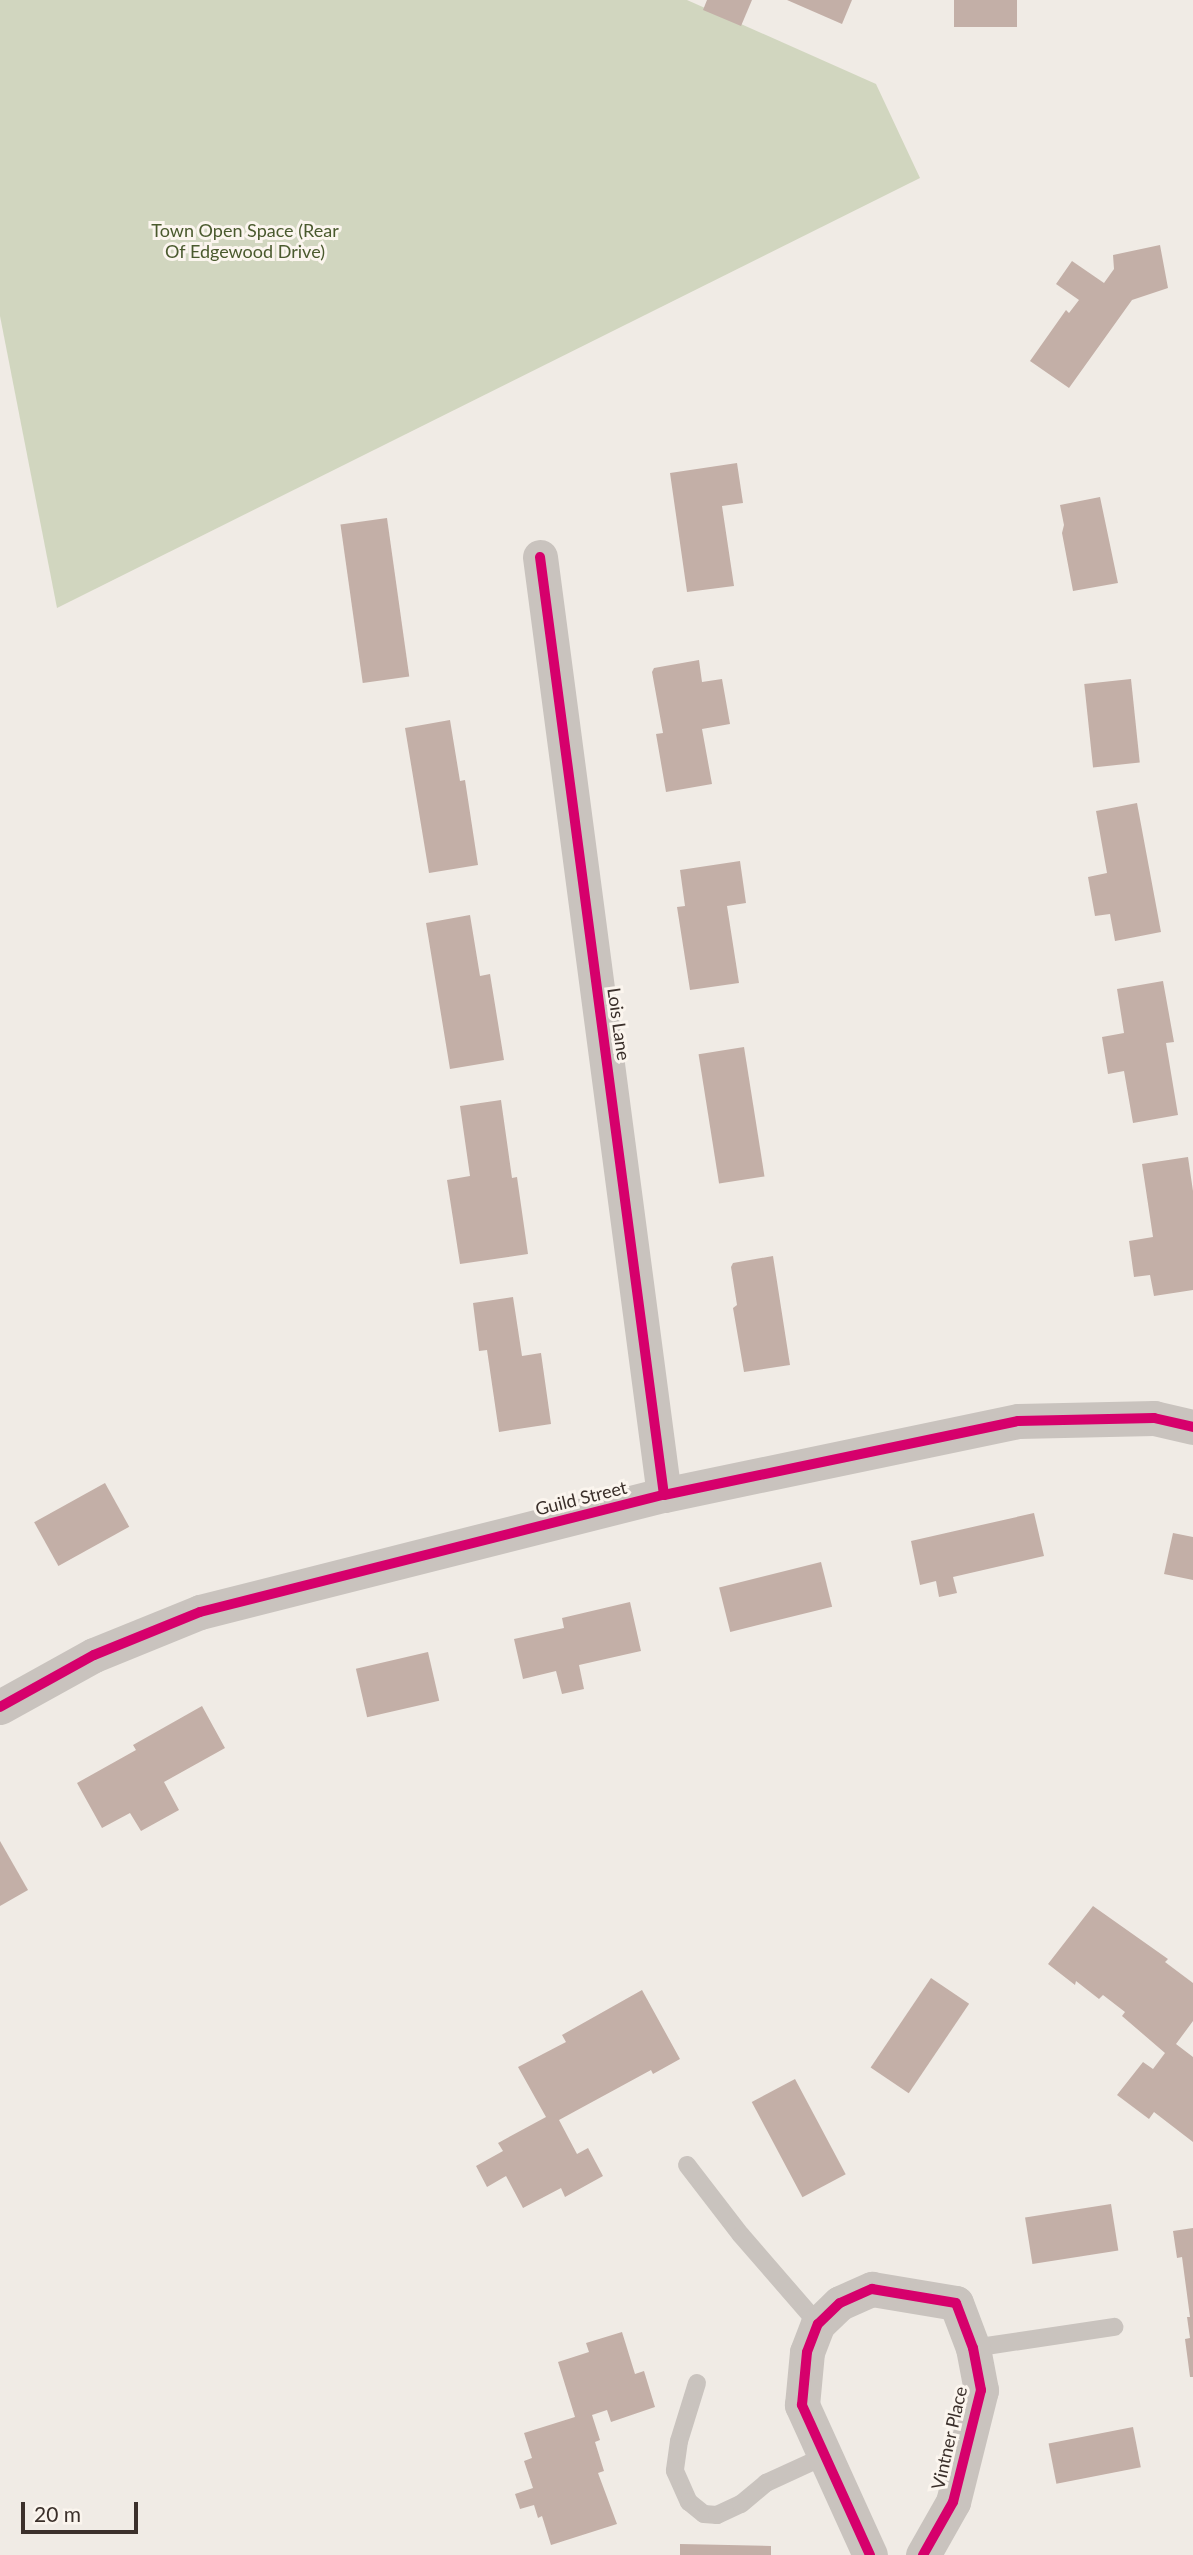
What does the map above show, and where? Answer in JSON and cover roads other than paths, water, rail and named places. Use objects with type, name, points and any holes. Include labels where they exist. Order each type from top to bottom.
[{"type":"street","name":"Lois Lane","points":[[540,558],[664,1495]]},
{"type":"street","name":"Guild Street","points":[[0,1707],[94,1655],[200,1612],[664,1495],[1018,1421],[1154,1418],[1193,1427]]},
{"type":"street","name":"Vintner Place","points":[[870,2555],[802,2405],[807,2352],[818,2324],[840,2303],[872,2289],[956,2303],[973,2348],[981,2390],[953,2502],[923,2555]]},
{"type":"lane","points":[[687,2165],[741,2235],[818,2324]]},
{"type":"lane","points":[[973,2348],[1114,2327]]},
{"type":"lane","points":[[697,2383],[679,2441],[675,2471],[689,2502],[704,2514],[717,2515],[741,2504],[766,2483],[825,2456]]},
{"type":"park label","name":"Town Open Space (Rear Of Edgewood Drive)","points":[[245,241]]}]
